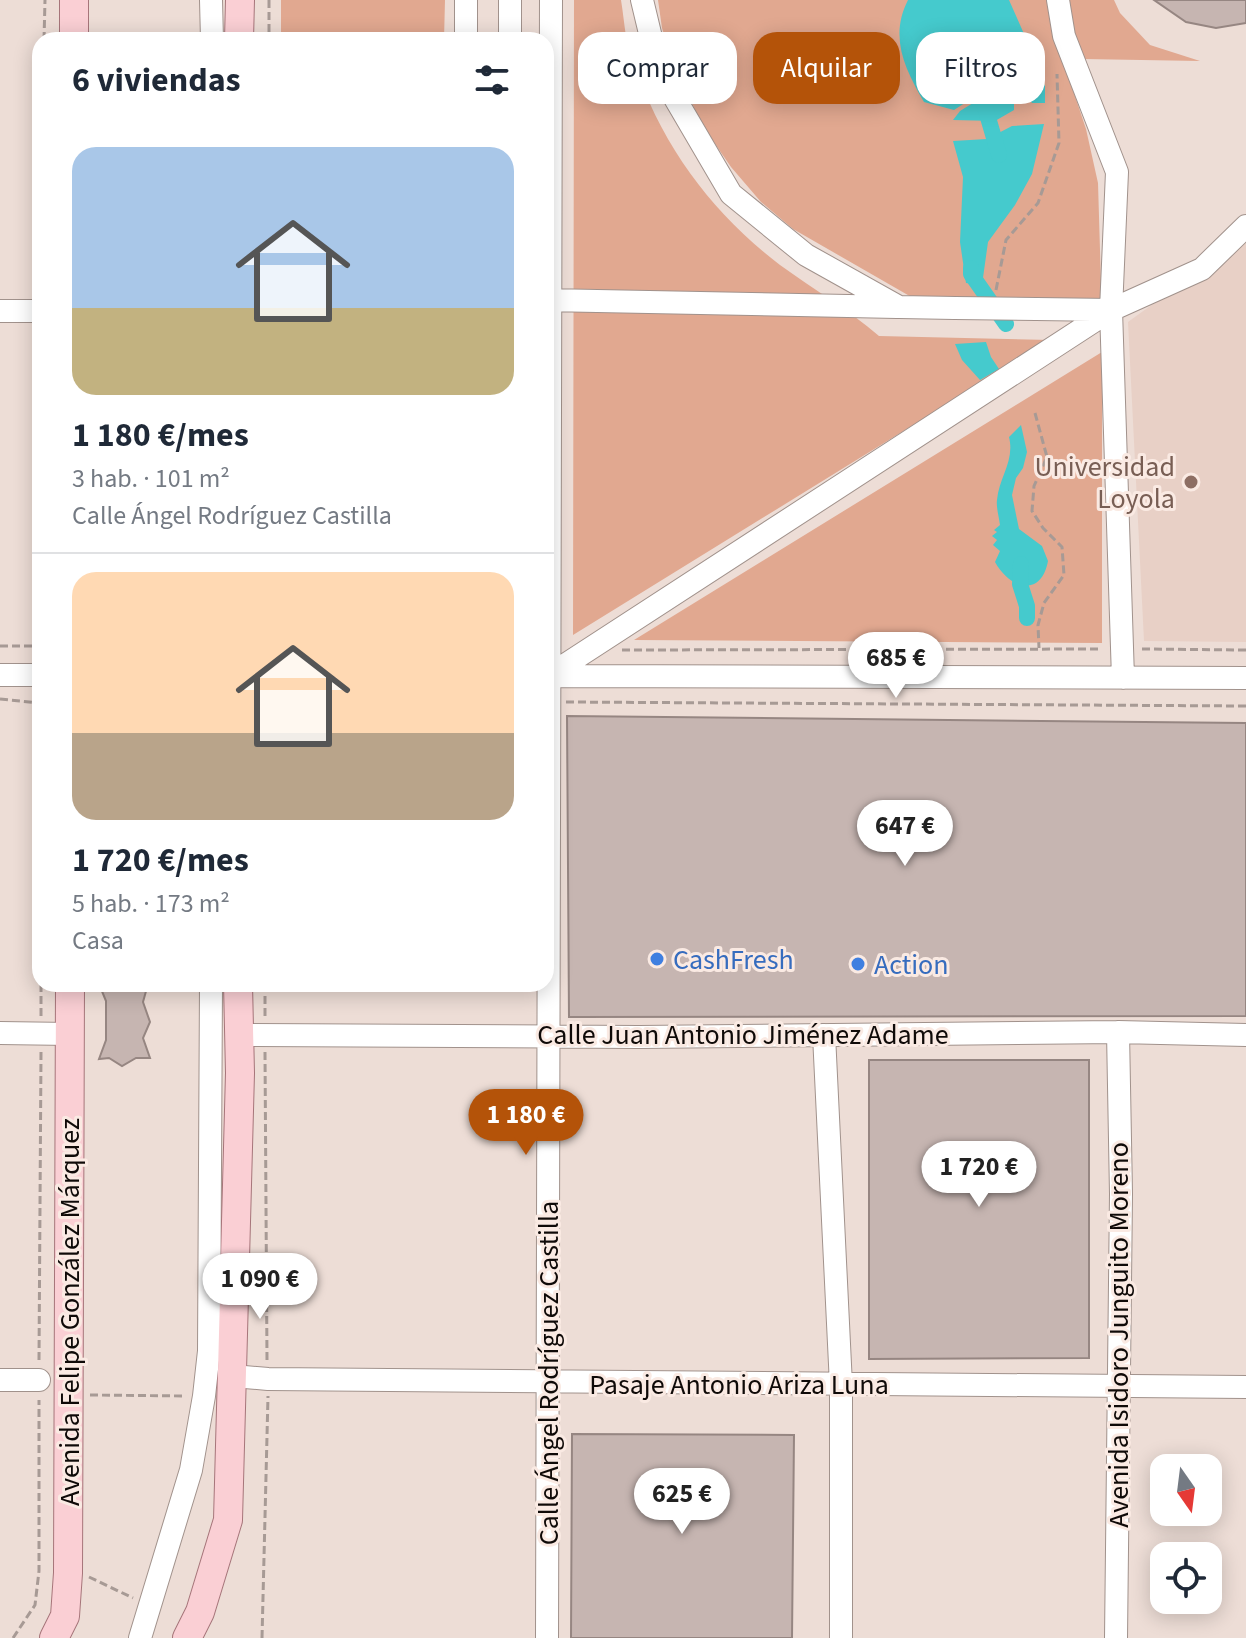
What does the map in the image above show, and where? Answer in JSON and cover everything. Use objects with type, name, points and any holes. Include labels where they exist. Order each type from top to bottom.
[{"type":"main road","points":[[74,0],[74,32]]},
{"type":"main road","points":[[239,32],[240,0]]},
{"type":"main road","name":"Avenida Felipe González Márquez","points":[[54,1638],[65,1616],[68,1573],[70,992]]},
{"type":"main road","points":[[187,1638],[200,1612],[228,1520],[252,1035],[240,992]]},
{"type":"street","points":[[211,0],[212,32]]},
{"type":"street","points":[[466,0],[466,32]]},
{"type":"street","points":[[510,0],[510,32]]},
{"type":"street","name":"Calle Ángel Rodríguez Castilla","points":[[550,32],[551,0]]},
{"type":"street","points":[[642,0],[659,71],[731,194],[806,255],[899,307]]},
{"type":"street","points":[[1058,0],[1064,36],[1117,172],[1111,310],[1123,678]]},
{"type":"street","points":[[554,672],[1111,310],[1202,269],[1246,226]]},
{"type":"street","points":[[554,300],[1111,310]]},
{"type":"street","points":[[0,311],[32,311]]},
{"type":"street","points":[[0,675],[32,675]]},
{"type":"street","points":[[554,676],[1246,678]]},
{"type":"street","points":[[140,1638],[191,1470],[209,1351],[211,992]]},
{"type":"street","name":"Calle Ángel Rodríguez Castilla","points":[[547,1638],[550,992]]},
{"type":"street","name":"Calle Juan Antonio Jiménez Adame","points":[[252,1035],[1118,1032],[1246,1035]]},
{"type":"street","name":"Avenida Isidoro Junguito Moreno","points":[[1116,1638],[1121,1194],[1118,1032]]},
{"type":"street","points":[[0,1033],[70,1034]]},
{"type":"street","points":[[824,1035],[841,1385],[841,1638]]},
{"type":"street","name":"Pasaje Antonio Ariza Luna","points":[[233,1376],[268,1379],[1246,1387]]},
{"type":"street","points":[[0,1380],[39,1380]]},
{"type":"path","points":[[44,32],[45,0]]},
{"type":"path","points":[[269,0],[269,32]]},
{"type":"path","points":[[994,301],[1006,240],[1038,203],[1059,143],[1059,81],[1056,67]]},
{"type":"path","points":[[1035,413],[1047,457],[1034,486],[1032,511],[1043,528],[1062,547],[1064,575],[1044,603],[1038,625],[1039,648]]},
{"type":"path","points":[[0,646],[32,646]]},
{"type":"path","points":[[589,650],[1246,650]]},
{"type":"path","points":[[0,699],[32,702]]},
{"type":"path","points":[[554,702],[1246,706]]},
{"type":"path","points":[[13,1638],[35,1605],[39,1571],[41,992]]},
{"type":"path","points":[[262,1638],[268,1379],[252,1035],[263,992]]},
{"type":"path","points":[[81,1573],[133,1598]]},
{"type":"shaded area","points":[[281,0],[445,0],[444,32],[281,32]]},
{"type":"shaded area","points":[[574,0],[621,0],[626,32],[578,32],[578,104],[650,104],[696,181],[735,226],[780,265],[879,336],[1051,340],[573,635]]},
{"type":"shaded area","points":[[658,0],[1047,0],[1054,33],[1086,129],[1098,183],[1102,317],[927,306],[793,229],[761,202],[731,167],[704,128],[692,104],[737,104],[737,32],[663,32]]},
{"type":"shaded area","points":[[1065,0],[1114,0],[1120,13],[1150,45],[1200,61],[1083,59]]},
{"type":"shaded area","name":"Universidad Loyola","points":[[1246,237],[1246,642],[1144,641],[1128,322]]},
{"type":"shaded area","points":[[1102,352],[1102,643],[634,640]]},
{"type":"water","points":[[908,0],[1009,0],[1023,32],[916,32],[916,87],[902,52],[902,14]]},
{"type":"water","points":[[932,104],[963,104],[954,110]]},
{"type":"water","points":[[971,104],[1014,104],[1014,110],[995,121],[953,120]]},
{"type":"water","points":[[1044,124],[1032,174],[1015,205],[988,242],[982,285],[966,283],[960,242],[963,177],[953,141],[987,139],[1012,126]]},
{"type":"water","points":[[986,342],[999,369],[980,380],[962,360],[955,344]]},
{"type":"water","points":[[1021,425],[1027,452],[1012,495],[1019,529],[1042,546],[1048,561],[1039,581],[1024,586],[1009,578],[995,562],[1000,551],[993,545],[997,540],[992,536],[1000,525],[997,500],[1010,454],[1009,437]]},
{"type":"building","points":[[1154,0],[1246,0],[1246,23],[1216,28],[1186,22]]},
{"type":"building","points":[[567,716],[1246,723],[1246,1016],[569,1017]]},
{"type":"building","points":[[102,992],[146,992],[143,1002],[150,1022],[143,1038],[150,1058],[136,1058],[122,1066],[109,1058],[99,1059],[106,1040],[106,1001]]},
{"type":"building","points":[[869,1060],[1089,1060],[1089,1358],[869,1359]]},
{"type":"building","points":[[572,1434],[794,1435],[792,1638],[571,1638]]},
{"type":"waterway","points":[[984,104],[999,155]]},
{"type":"waterway","points":[[971,268],[971,274],[1006,324]]},
{"type":"waterway","points":[[1021,564],[1020,584],[1027,606],[1027,618]]},
{"type":"place","name":"Universidad Loyola","points":[[1191,482]]},
{"type":"place","name":"CashFresh","points":[[657,959]]},
{"type":"place","name":"Action","points":[[858,964]]}]
